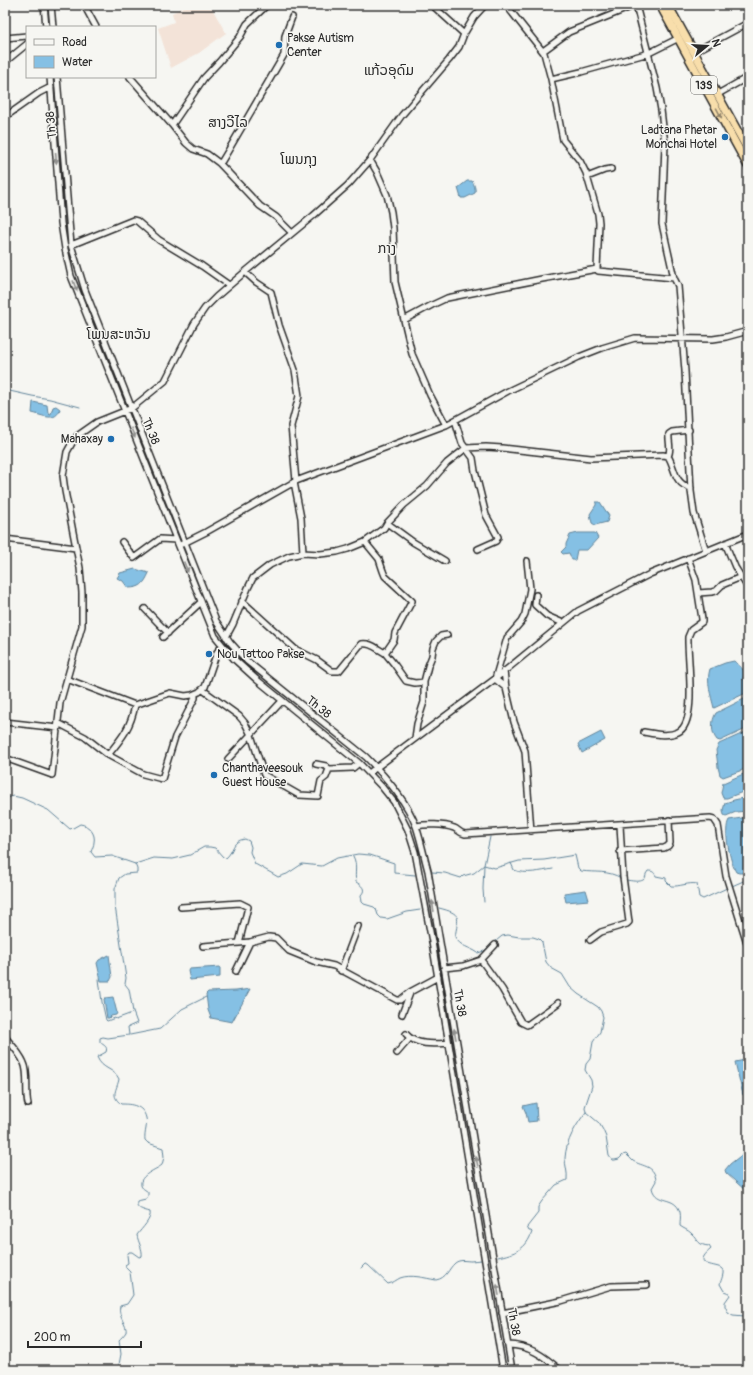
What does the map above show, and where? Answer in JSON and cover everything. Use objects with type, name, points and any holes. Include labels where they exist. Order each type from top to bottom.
[{"type":"highway","name":"13S","points":[[660,5],[748,166]]},
{"type":"highway","name":"13S","points":[[668,5],[747,147]]},
{"type":"street","points":[[44,5],[46,26]]},
{"type":"street","points":[[51,5],[53,26]]},
{"type":"street","points":[[84,5],[95,26]]},
{"type":"street","points":[[172,125],[204,78],[240,37],[247,24],[267,5]]},
{"type":"street","points":[[432,5],[464,34]]},
{"type":"street","points":[[5,758],[52,775],[60,703],[82,626],[82,593],[76,548],[63,476],[67,452],[72,443],[77,436],[97,422],[132,408],[165,381],[201,314],[210,303],[229,285],[348,186],[370,160],[402,115],[459,47],[474,16],[485,5]]},
{"type":"street","points":[[506,5],[543,51],[551,78],[563,140],[583,166],[587,177],[599,222],[597,269]]},
{"type":"street","points":[[543,51],[570,32],[636,5],[658,88],[663,124],[665,154],[662,224],[674,278],[678,286],[689,430],[691,488],[694,513],[706,551]]},
{"type":"street","points":[[219,163],[222,161],[284,55],[285,36],[292,17]]},
{"type":"street","points":[[694,52],[748,23]]},
{"type":"street","points":[[5,38],[26,36]]},
{"type":"street","points":[[551,78],[581,72],[649,53],[679,38]]},
{"type":"street","points":[[5,62],[26,45]]},
{"type":"street","points":[[718,94],[748,77]]},
{"type":"street","name":"Th 38","points":[[50,78],[61,223],[66,258],[77,293],[215,636],[234,659],[369,773],[394,802],[408,830],[418,866],[432,942],[474,1187],[503,1370]]},
{"type":"street","name":"Th 38","points":[[57,78],[71,246],[85,290],[216,621],[239,654],[366,757],[376,767],[401,799],[416,826],[428,871],[512,1370]]},
{"type":"street","points":[[131,78],[186,143],[193,149],[207,154],[219,163],[260,206],[276,217],[292,233]]},
{"type":"street","points":[[5,117],[39,93],[51,87]]},
{"type":"street","points":[[738,150],[747,147]]},
{"type":"street","points":[[370,160],[378,172],[387,195],[391,212],[395,282],[412,354],[418,370],[446,425]]},
{"type":"street","points":[[587,177],[605,170],[611,170]]},
{"type":"street","points":[[71,246],[133,220],[137,221],[159,240],[202,266],[229,285]]},
{"type":"street","points":[[66,258],[74,256]]},
{"type":"street","points":[[404,320],[447,298],[542,278],[597,269],[598,271],[674,278]]},
{"type":"street","points":[[245,272],[256,282],[271,292],[278,322],[295,370],[299,396],[292,426],[295,482],[301,518],[303,553]]},
{"type":"street","points":[[122,542],[134,558],[160,539],[177,543],[185,542],[295,482],[446,425],[508,391],[579,357],[602,348],[635,338],[713,339],[748,331]]},
{"type":"street","points":[[455,420],[462,443],[472,458],[486,515],[498,537],[496,541],[478,549]]},
{"type":"street","points":[[689,430],[672,432],[669,434],[670,452],[668,456],[677,478],[685,487],[691,488]]},
{"type":"street","points":[[226,637],[253,578],[270,565],[281,560],[303,553],[320,554],[337,552],[365,542],[384,528],[404,505],[427,486],[447,463],[466,448],[502,448],[591,458],[668,456]]},
{"type":"street","points":[[387,523],[413,542],[445,561]]},
{"type":"street","points":[[369,773],[495,679],[578,612],[650,574],[748,534]]},
{"type":"street","points":[[5,539],[76,548]]},
{"type":"street","points":[[365,542],[379,559],[385,576],[412,601],[395,632],[394,640],[384,653]]},
{"type":"street","points":[[725,543],[735,567],[748,588]]},
{"type":"street","points":[[644,732],[672,734],[679,732],[687,723],[690,704],[688,638],[691,630],[702,622],[696,580],[688,558]]},
{"type":"street","points":[[495,679],[507,638],[521,622],[525,614],[530,589],[527,561]]},
{"type":"street","points":[[698,593],[716,591],[722,585],[741,577]]},
{"type":"street","points":[[536,595],[535,605],[547,616],[563,623]]},
{"type":"street","points":[[242,601],[295,648],[317,660],[332,671],[339,671],[361,644],[365,643],[384,653],[406,681],[415,683],[424,682]]},
{"type":"street","points":[[163,637],[201,602]]},
{"type":"street","points":[[145,609],[168,633]]},
{"type":"street","points":[[415,738],[417,724],[424,702],[424,682],[433,648],[436,641],[441,636],[447,635]]},
{"type":"street","points":[[67,679],[135,705],[170,693],[186,696],[203,690],[208,680],[217,652],[222,646]]},
{"type":"street","points":[[234,659],[239,654]]},
{"type":"street","points":[[504,671],[506,688],[514,722],[525,751],[531,830]]},
{"type":"street","points":[[495,679],[506,688]]},
{"type":"street","points":[[203,690],[239,716],[251,735],[264,775],[300,795],[318,796],[321,781],[326,777],[329,769]]},
{"type":"street","points":[[5,722],[58,726],[85,737],[108,755],[143,774],[162,779],[170,749],[195,698],[195,694]]},
{"type":"street","points":[[228,759],[282,701]]},
{"type":"street","points":[[108,755],[126,731],[133,715],[135,705]]},
{"type":"street","points":[[316,764],[326,766],[329,769],[353,768],[359,763]]},
{"type":"street","points":[[416,826],[440,826],[455,828],[460,833],[465,834],[710,818],[717,822],[726,876],[748,946]]},
{"type":"street","points":[[620,851],[667,847],[670,843],[669,820]]},
{"type":"street","points":[[590,940],[602,932],[629,922],[620,851],[620,825]]},
{"type":"street","points":[[181,907],[240,903],[246,905],[248,907],[239,943]]},
{"type":"street","points":[[341,971],[358,926]]},
{"type":"street","points":[[203,946],[250,942],[269,937],[276,938],[288,951],[316,962],[330,965],[397,1000],[400,1000],[410,992],[438,977]]},
{"type":"street","points":[[236,971],[250,942]]},
{"type":"street","points":[[432,942],[439,942]]},
{"type":"street","points":[[444,968],[463,966],[481,960],[495,945]]},
{"type":"street","points":[[481,960],[502,989],[521,1022],[527,1025],[558,1003]]},
{"type":"street","points":[[402,1014],[410,992]]},
{"type":"street","points":[[397,1054],[408,1036],[422,1043],[449,1043]]},
{"type":"street","points":[[5,1037],[25,1063],[26,1095],[28,1104]]},
{"type":"street","points":[[474,1187],[481,1186]]},
{"type":"street","points":[[502,1313],[556,1302],[611,1286],[647,1285]]},
{"type":"street","points":[[508,1345],[527,1347],[538,1353],[560,1370]]},
{"type":"shaded area","points":[[188,5],[210,5],[226,33],[199,53],[171,68],[158,28],[174,22],[172,13]]},
{"type":"water","points":[[467,181],[472,181],[475,187],[475,193],[465,198],[461,198],[458,188]]},
{"type":"water","points":[[33,402],[47,405],[48,413],[51,414],[53,407],[56,406],[60,409],[55,416],[52,417],[32,413]]},
{"type":"water","points":[[596,502],[600,502],[609,516],[607,522],[595,525],[592,523],[590,514],[596,505]]},
{"type":"water","points":[[578,533],[595,533],[598,538],[587,550],[577,550],[575,560],[572,560],[569,553],[563,554],[561,552],[566,547],[570,535]]},
{"type":"water","points":[[135,569],[149,573],[142,585],[128,588],[123,581],[117,578],[120,573]]},
{"type":"water","points":[[734,661],[744,671],[745,675],[742,679],[748,682],[748,692],[714,708],[710,694],[710,669]]},
{"type":"water","points":[[748,697],[748,728],[720,741],[717,740],[712,727],[716,713]]},
{"type":"water","points":[[748,731],[748,768],[723,777],[720,775],[718,767],[716,750],[719,744]]},
{"type":"water","points":[[601,732],[605,740],[582,753],[578,744]]},
{"type":"water","points":[[748,772],[748,790],[727,798],[723,798],[721,793],[723,783]]},
{"type":"water","points":[[743,798],[748,802],[748,811],[736,812],[726,816],[724,815],[723,810],[725,803]]},
{"type":"water","points":[[748,817],[748,873],[739,873],[736,872],[730,854],[727,838],[727,825],[729,820]]},
{"type":"water","points":[[586,890],[589,900],[566,902],[564,893]]},
{"type":"water","points":[[109,955],[112,977],[110,981],[101,981],[97,963],[99,960]]},
{"type":"water","points":[[220,967],[220,977],[190,980],[189,969]]},
{"type":"water","points":[[250,989],[232,1022],[211,1018],[208,1010],[206,994],[208,992]]},
{"type":"water","points":[[113,997],[117,1013],[116,1015],[107,1018],[104,999]]},
{"type":"water","points":[[745,1060],[748,1068],[748,1092],[743,1095],[735,1062]]},
{"type":"water","points":[[536,1103],[537,1121],[528,1122],[523,1106]]},
{"type":"water","points":[[748,1150],[748,1188],[746,1191],[726,1173],[725,1170],[730,1164]]},
{"type":"waterway","points":[[5,390],[80,407]]},
{"type":"waterway","points":[[5,799],[13,796],[22,798],[48,810],[70,829],[80,824],[86,826],[91,830],[94,836],[94,843],[91,852],[95,857],[112,856],[135,864],[154,858],[173,859],[190,855],[204,847],[210,847],[215,848],[223,857],[226,858],[235,844],[245,839],[249,841],[251,847],[250,852],[255,864],[278,877],[287,874],[302,864],[322,866],[337,858],[358,854],[370,855],[394,863],[394,873],[415,875]]},
{"type":"waterway","points":[[484,902],[484,865],[490,837]]},
{"type":"waterway","points":[[432,872],[445,873],[461,878],[474,873],[484,865],[495,868],[519,861],[544,860],[575,855],[578,868],[581,871],[606,873],[616,875],[621,878]]},
{"type":"waterway","points":[[353,856],[356,882],[363,889],[363,893],[361,895],[362,902],[374,907],[381,918],[387,919],[407,912],[420,910]]},
{"type":"waterway","points":[[511,863],[514,870],[523,872],[553,869]]},
{"type":"waterway","points":[[118,1370],[121,1354],[119,1340],[126,1332],[119,1310],[120,1306],[127,1304],[133,1295],[130,1272],[125,1265],[128,1263],[127,1255],[129,1252],[132,1252],[139,1257],[142,1256],[137,1235],[150,1218],[150,1212],[140,1209],[137,1206],[137,1201],[146,1199],[148,1196],[148,1192],[141,1186],[141,1181],[148,1173],[162,1165],[164,1157],[163,1148],[148,1143],[145,1140],[147,1123],[142,1110],[136,1106],[121,1104],[118,1101],[115,1092],[119,1079],[117,1075],[102,1064],[97,1057],[106,1052],[106,1048],[100,1042],[100,1038],[129,1035],[128,1027],[137,1023],[133,1012],[129,989],[125,984],[126,978],[115,906],[115,889],[119,878],[125,874],[137,873],[135,864]]},
{"type":"waterway","points":[[626,880],[642,881],[648,871],[651,871],[656,876],[666,878],[666,881],[671,886],[697,884],[699,897],[703,899],[727,888]]},
{"type":"waterway","points":[[732,886],[748,879]]},
{"type":"waterway","points":[[439,908],[452,912],[457,917],[458,921],[455,937],[462,945],[478,953],[484,951],[502,936],[533,937],[539,939],[542,942],[546,962],[551,968],[562,974],[570,987],[598,1007],[601,1011],[603,1017],[600,1032],[593,1042],[590,1059],[586,1064],[585,1070],[591,1080],[592,1086],[585,1107],[586,1112],[599,1123],[603,1130],[606,1137],[609,1156],[612,1160],[619,1159],[626,1154],[633,1161],[651,1169],[656,1181],[652,1188],[654,1193],[657,1197],[674,1203],[680,1212],[680,1226],[690,1232],[700,1243],[709,1246],[711,1249],[705,1255],[703,1259],[704,1262],[720,1267],[723,1270],[720,1284],[724,1291],[730,1295],[725,1302],[728,1312],[733,1315],[745,1316],[748,1324]]},
{"type":"waterway","points":[[99,979],[106,1020],[116,1019],[132,1013]]},
{"type":"waterway","points":[[130,1035],[160,1029],[182,1009],[206,997]]},
{"type":"waterway","points":[[498,1257],[515,1252],[527,1243],[532,1232],[529,1231],[527,1227],[538,1213],[538,1207],[556,1185],[567,1180],[565,1158],[567,1145],[575,1128],[586,1112]]},
{"type":"waterway","points":[[361,1268],[365,1264],[368,1265],[388,1284],[400,1278],[409,1276],[436,1280],[440,1279],[457,1262],[481,1260]]},
{"type":"place","name":"Pakse Autism Center","points":[[279,45]]},
{"type":"place","name":"Ladtana Phetar Monchai Hotel","points":[[725,137]]},
{"type":"place","name":"Mahaxay","points":[[111,439]]},
{"type":"place","name":"Nou Tattoo Pakse","points":[[209,654]]},
{"type":"place","name":"Chanthaveesouk Guest House","points":[[214,775]]},
{"type":"district","name":"ແກ້ວອຸດົມ","points":[[389,70]]},
{"type":"district","name":"ສາງວີໄລ","points":[[228,122]]},
{"type":"district","name":"ໂພນກຸງ","points":[[299,159]]},
{"type":"district","name":"ກາງ","points":[[387,248]]},
{"type":"district","name":"ໂພນສະຫວັນ","points":[[119,334]]}]
